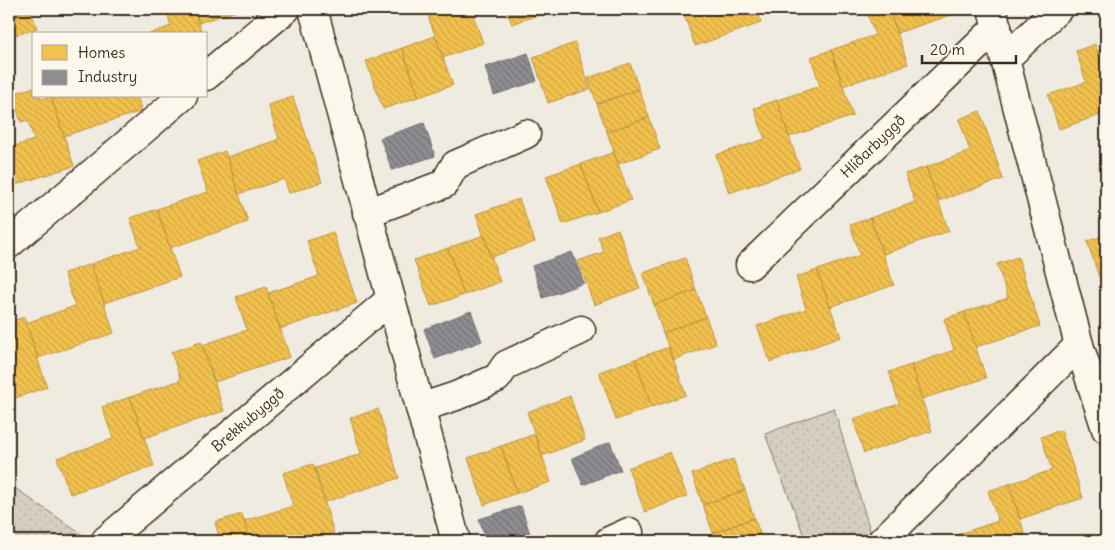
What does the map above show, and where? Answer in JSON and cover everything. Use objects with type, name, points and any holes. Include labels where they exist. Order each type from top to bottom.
[{"type":"street","points":[[208,74],[286,9]]},
{"type":"street","points":[[1005,59],[1058,9]]},
{"type":"street","points":[[319,11],[367,213],[456,541]]},
{"type":"street","name":"Hlíðarbyggð","points":[[995,18],[1080,345],[1097,369],[1106,429]]},
{"type":"street","name":"Hlíðarbyggð","points":[[750,265],[995,18]]},
{"type":"street","points":[[9,244],[181,98]]},
{"type":"street","points":[[367,213],[444,184],[454,165],[526,134]]},
{"type":"street","name":"Brekkubyggð","points":[[106,540],[391,299]]},
{"type":"street","points":[[420,408],[456,396],[497,378],[506,365],[581,330]]},
{"type":"street","points":[[882,541],[1080,345]]},
{"type":"shaded area","points":[[834,408],[873,541],[806,541],[765,434]]},
{"type":"shaded area","points":[[9,484],[87,538],[85,541],[9,541]]},
{"type":"building: Homes","points":[[9,9],[30,9],[37,28],[9,37]]},
{"type":"building: Homes","points":[[156,9],[194,9],[201,32],[154,32],[171,26],[167,12],[158,15]]},
{"type":"building: Homes","points":[[194,9],[243,9],[198,23]]},
{"type":"building: Homes","points":[[448,9],[471,9],[483,43],[443,58],[428,16]]},
{"type":"building: Homes","points":[[506,9],[543,9],[544,13],[512,24]]},
{"type":"building: Homes","points":[[682,9],[757,9],[761,23],[695,46]]},
{"type":"building: Homes","points":[[866,9],[889,9],[908,64],[843,86],[831,50],[875,35]]},
{"type":"building: Homes","points":[[889,9],[962,9],[963,11],[897,33]]},
{"type":"building: Homes","points":[[435,36],[453,85],[419,97],[402,48]]},
{"type":"building: Homes","points":[[575,43],[590,89],[548,103],[533,57]]},
{"type":"building: Homes","points":[[1095,44],[1106,77],[1106,113],[1059,129],[1048,95],[1086,82],[1076,51]]},
{"type":"building: Homes","points":[[402,48],[419,97],[383,109],[366,61]]},
{"type":"building: Homes","points":[[1106,48],[1106,77],[1097,51]]},
{"type":"building: Homes","points":[[831,50],[853,116],[789,137],[777,100],[820,86],[811,57]]},
{"type":"building: Homes","points":[[630,63],[639,89],[597,104],[588,78]]},
{"type":"building: Homes","points":[[32,88],[32,98],[52,98],[74,166],[9,187],[9,148],[34,140],[28,120],[21,122],[12,94]]},
{"type":"building: Homes","points":[[639,89],[649,117],[607,132],[597,104]]},
{"type":"building: Homes","points":[[293,97],[322,182],[289,193],[284,179],[239,194],[227,157],[279,139],[268,105]]},
{"type":"building: Homes","points":[[138,98],[142,111],[64,136],[52,99]]},
{"type":"building: Homes","points":[[777,100],[800,169],[729,193],[716,155],[765,139],[754,108]]},
{"type":"building: Homes","points":[[980,111],[1003,179],[938,201],[926,167],[970,151],[959,119]]},
{"type":"building: Homes","points":[[649,117],[660,149],[618,164],[607,132]]},
{"type":"building: Homes","points":[[225,151],[248,222],[170,248],[157,209],[208,192],[197,161]]},
{"type":"building: Homes","points":[[614,152],[631,200],[598,212],[581,164]]},
{"type":"building: Homes","points":[[581,164],[598,212],[563,224],[546,176]]},
{"type":"building: Homes","points":[[926,167],[949,231],[884,254],[870,218],[915,202],[905,174]]},
{"type":"building: Homes","points":[[519,199],[535,242],[491,257],[476,214]]},
{"type":"building: Homes","points":[[157,209],[180,277],[104,303],[91,264],[140,247],[130,218]]},
{"type":"building: Homes","points":[[870,218],[894,285],[830,307],[817,270],[860,255],[850,225]]},
{"type":"building: Homes","points":[[618,229],[640,288],[594,305],[578,261],[604,252],[598,237]]},
{"type":"building: Homes","points":[[333,232],[357,303],[280,329],[268,293],[319,276],[307,241]]},
{"type":"building: Homes","points":[[484,235],[500,282],[464,295],[448,248]]},
{"type":"building: Homes","points":[[1106,235],[1106,275],[1099,277],[1087,241]]},
{"type":"building: Homes","points":[[448,248],[464,295],[431,306],[414,260]]},
{"type":"building: Homes","points":[[1018,257],[1040,326],[976,347],[964,312],[1008,298],[997,264]]},
{"type":"building: Homes","points":[[685,258],[696,290],[654,305],[643,273]]},
{"type":"building: Homes","points":[[91,264],[114,333],[38,358],[26,323],[75,306],[64,273]]},
{"type":"building: Homes","points":[[817,270],[841,337],[770,362],[757,326],[806,309],[796,277]]},
{"type":"building: Homes","points":[[266,287],[290,357],[215,382],[202,345],[247,330],[236,297]]},
{"type":"building: Homes","points":[[696,290],[706,317],[663,333],[654,305]]},
{"type":"building: Homes","points":[[964,312],[986,378],[922,399],[911,365],[954,350],[944,319]]},
{"type":"building: Homes","points":[[24,317],[47,387],[9,400],[9,322]]},
{"type":"building: Homes","points":[[706,317],[716,344],[673,360],[663,333]]},
{"type":"building: Homes","points":[[201,342],[224,411],[144,438],[130,397],[181,380],[171,352]]},
{"type":"building: Homes","points":[[669,347],[686,395],[652,407],[635,359]]},
{"type":"building: Homes","points":[[635,359],[652,407],[616,420],[599,372]]},
{"type":"building: Homes","points":[[911,365],[932,431],[864,453],[853,419],[899,404],[889,372]]},
{"type":"building: Homes","points":[[570,396],[585,440],[542,456],[527,412]]},
{"type":"building: Homes","points":[[130,397],[154,466],[70,494],[57,458],[113,439],[102,407]]},
{"type":"building: Homes","points":[[378,409],[399,478],[325,502],[315,468],[361,454],[350,418]]},
{"type":"building: Homes","points":[[1061,430],[1083,498],[1020,519],[1009,484],[1052,470],[1041,437]]},
{"type":"building: Homes","points":[[535,434],[551,482],[517,493],[501,446]]},
{"type":"building: Homes","points":[[501,446],[517,493],[484,505],[468,458]]},
{"type":"building: Homes","points":[[670,452],[687,496],[645,512],[628,468]]},
{"type":"building: Homes","points":[[733,459],[745,490],[703,505],[692,474]]},
{"type":"building: Homes","points":[[313,464],[334,533],[307,541],[250,541],[244,521],[293,506],[283,473]]},
{"type":"building: Homes","points":[[1009,484],[1027,541],[955,541],[953,536],[998,521],[988,491]]},
{"type":"building: Homes","points":[[745,490],[754,518],[713,533],[703,505]]},
{"type":"building: Homes","points":[[242,514],[250,541],[220,541],[215,522]]},
{"type":"building: Homes","points":[[754,518],[763,541],[716,541],[713,533]]},
{"type":"building: Industry","points":[[528,53],[537,81],[494,95],[485,67]]},
{"type":"building: Industry","points":[[424,123],[435,156],[392,170],[380,138]]},
{"type":"building: Industry","points":[[572,252],[584,283],[543,298],[532,266]]},
{"type":"building: Industry","points":[[471,311],[482,341],[435,359],[424,329]]},
{"type":"building: Industry","points":[[610,442],[621,470],[583,485],[572,458]]},
{"type":"building: Industry","points":[[521,506],[532,540],[486,541],[479,519]]}]
